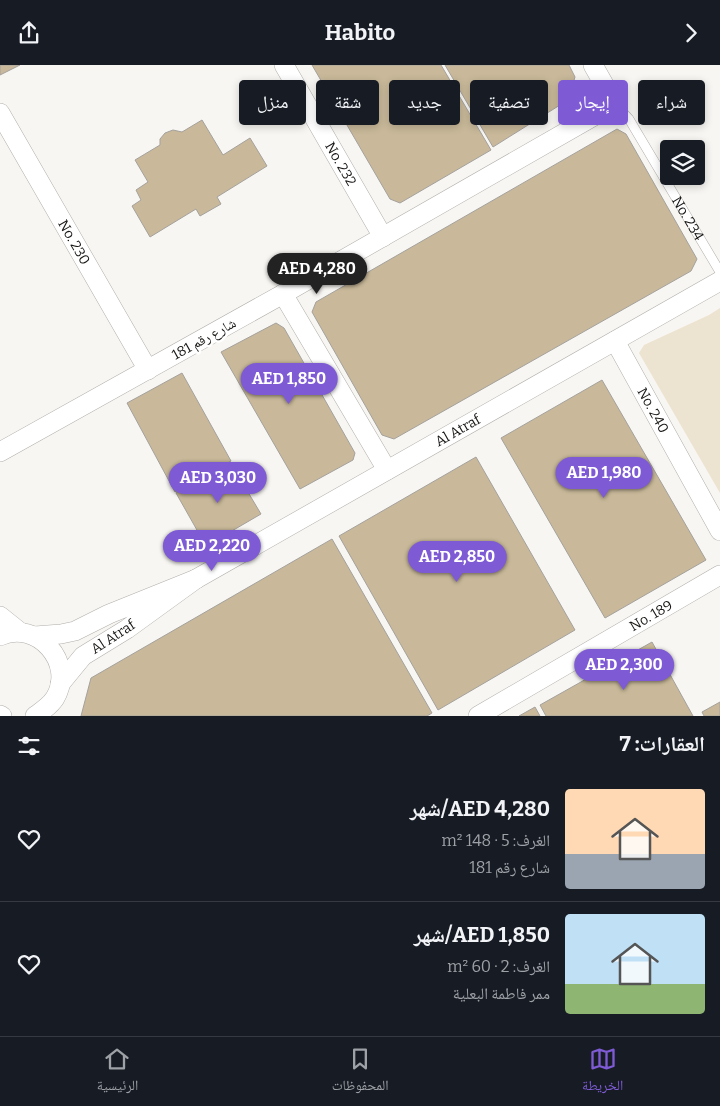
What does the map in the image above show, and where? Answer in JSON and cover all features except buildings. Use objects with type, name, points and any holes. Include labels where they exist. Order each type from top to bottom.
[{"type":"street","name":"No. 232","points":[[284,65],[383,237]]},
{"type":"street","name":"No. 234","points":[[593,65],[601,80]]},
{"type":"street","name":"No. 230","points":[[0,113],[148,370]]},
{"type":"street","name":"شارع رقم 181","points":[[0,452],[283,295],[578,125]]},
{"type":"street","name":"Al Atraf","points":[[35,716],[46,708],[83,656],[127,629],[196,579],[720,281]]},
{"type":"street","points":[[283,295],[387,470]]},
{"type":"street","name":"No. 240","points":[[615,341],[715,511],[720,531]]},
{"type":"street","name":"No. 189","points":[[478,716],[720,575]]},
{"type":"street","name":"Al Atraf","points":[[0,636],[6,633],[60,634],[75,631],[109,614],[196,579]]},
{"type":"street","points":[[0,616],[47,644],[56,655],[60,669],[58,691],[60,716]]},
{"type":"lane","name":"No. 234","points":[[628,118],[720,272]]},
{"type":"shaded area","points":[[720,308],[720,493],[639,353],[644,345]]}]
